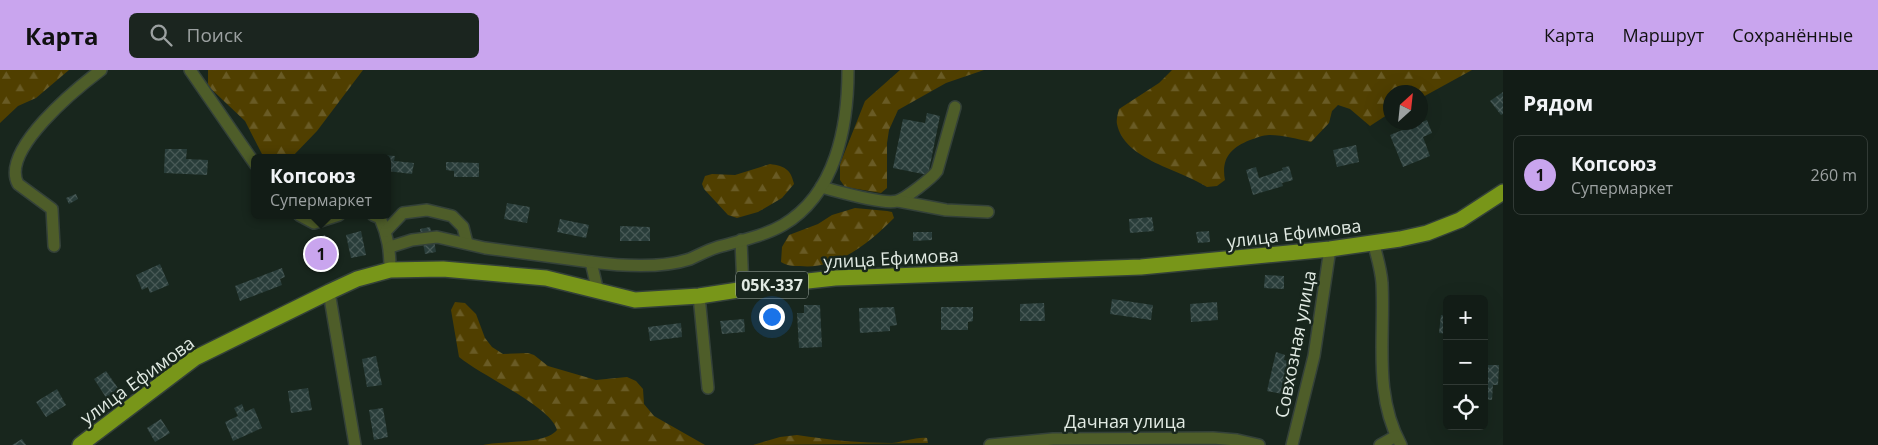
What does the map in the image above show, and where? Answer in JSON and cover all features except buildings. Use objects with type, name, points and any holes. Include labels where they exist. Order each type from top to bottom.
[{"type":"main road","name":"улица Ефимова","points":[[80,445],[195,358],[357,279],[390,270],[443,269],[483,271],[546,278],[635,300],[699,296],[835,278],[1141,267],[1330,249],[1400,239],[1436,229],[1473,213],[1503,192]]},
{"type":"street","points":[[54,246],[52,209],[18,184],[14,170],[18,156],[39,126],[67,96],[101,70]]},
{"type":"street","points":[[190,70],[251,158]]},
{"type":"street","points":[[390,247],[430,237],[493,249],[622,266],[675,262],[689,259],[781,226],[796,216],[821,187],[842,133],[848,101],[848,70]]},
{"type":"street","points":[[898,201],[930,179],[936,171],[955,107]]},
{"type":"street","points":[[821,187],[880,200],[898,201],[946,210],[988,212]]},
{"type":"street","points":[[386,231],[403,213],[427,210],[452,216],[463,227],[466,243]]},
{"type":"street","points":[[306,219],[314,223],[326,219]]},
{"type":"street","points":[[380,219],[390,247],[390,270]]},
{"type":"street","points":[[741,240],[742,289]]},
{"type":"street","points":[[1373,242],[1382,283],[1381,373],[1399,441],[1380,445]]},
{"type":"street","name":"Совхозная улица","points":[[1292,445],[1314,356],[1330,249]]},
{"type":"street","points":[[591,262],[598,292]]},
{"type":"street","points":[[329,292],[356,445]]},
{"type":"street","points":[[699,296],[708,388]]},
{"type":"street","name":"Дачная улица","points":[[990,445],[1052,439],[1203,438],[1237,440],[1259,445]]},
{"type":"green space","points":[[0,70],[69,70],[36,98],[18,106],[0,123]]},
{"type":"green space","points":[[208,70],[363,70],[317,131],[295,154],[262,154],[245,121],[208,86]]},
{"type":"green space","points":[[900,70],[984,70],[946,83],[898,110],[889,130],[887,143],[887,188],[881,193],[845,187],[840,180],[840,164],[865,101]]},
{"type":"green space","points":[[1172,70],[1472,70],[1428,94],[1428,85],[1383,85],[1383,118],[1370,126],[1350,109],[1338,105],[1332,111],[1329,123],[1311,142],[1285,136],[1269,135],[1243,143],[1228,155],[1224,166],[1225,180],[1217,186],[1207,187],[1155,163],[1130,147],[1122,136],[1117,124],[1119,109],[1159,83]]},
{"type":"green space","points":[[770,164],[786,169],[791,175],[794,184],[782,198],[758,212],[737,218],[728,215],[704,189],[702,184],[705,176],[712,174],[735,175]]},
{"type":"green space","points":[[855,208],[892,212],[894,218],[874,237],[852,253],[827,264],[790,266],[781,262],[782,247],[789,235],[818,224],[832,215]]},
{"type":"green space","points":[[455,302],[465,303],[476,314],[485,338],[492,347],[503,354],[528,353],[534,355],[548,366],[596,380],[627,377],[636,381],[643,389],[644,404],[654,416],[705,445],[483,445],[534,440],[551,435],[557,430],[543,411],[459,357],[451,310]]},
{"type":"green space","points":[[797,435],[880,443],[927,438],[928,443],[753,445],[780,437]]},
{"type":"place","name":"Копсоюз","points":[[321,254]]}]
